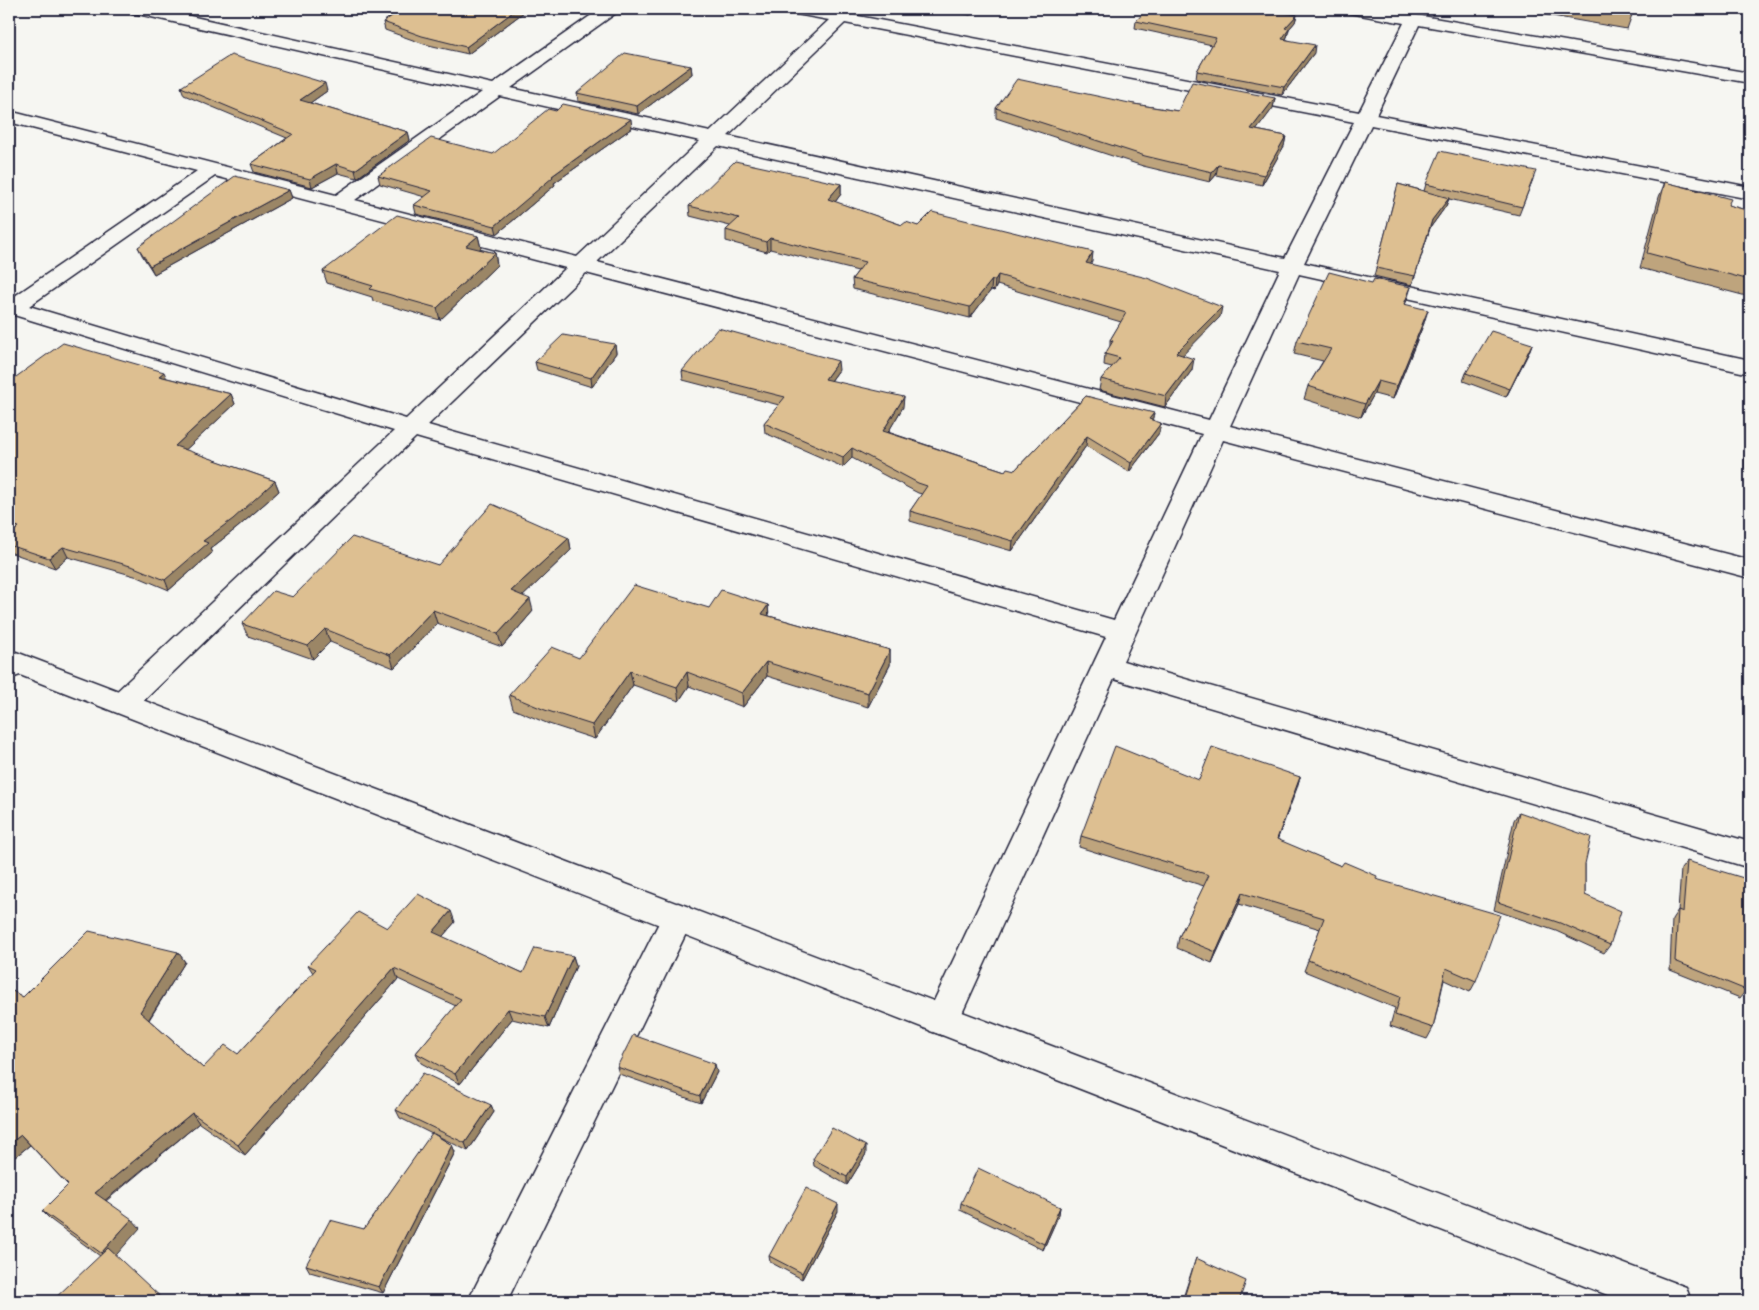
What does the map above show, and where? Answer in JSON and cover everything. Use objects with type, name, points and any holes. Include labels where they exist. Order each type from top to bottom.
[{"type":"street","points":[[138,9],[714,139],[1750,367]]},
{"type":"street","points":[[339,202],[610,9]]},
{"type":"street","points":[[797,9],[846,13],[1364,120],[1750,193]]},
{"type":"street","points":[[1364,10],[1750,78]]},
{"type":"street","points":[[123,703],[846,13]]},
{"type":"street","points":[[942,1020],[1292,266],[1414,19]]},
{"type":"street","points":[[9,116],[1750,569]]},
{"type":"street","points":[[10,308],[212,169]]},
{"type":"street","points":[[10,308],[411,428],[1122,632]]},
{"type":"street","points":[[9,669],[16,662],[1672,1301]]},
{"type":"street","points":[[1106,666],[1750,855]]},
{"type":"street","points":[[487,1301],[678,917]]},
{"type":"building","points":[[397,9],[517,9],[466,47],[422,36],[383,22],[401,10]]},
{"type":"building","points":[[1147,9],[1267,9],[1297,15],[1285,28],[1289,29],[1282,39],[1315,45],[1284,87],[1197,71],[1216,38],[1136,21]]},
{"type":"building","points":[[625,53],[691,66],[637,106],[577,93]]},
{"type":"building","points":[[231,55],[325,83],[300,100],[408,132],[355,170],[336,164],[310,179],[251,164],[293,134],[181,87]]},
{"type":"building","points":[[1017,79],[1134,104],[1178,111],[1192,82],[1275,98],[1251,129],[1286,136],[1264,175],[1218,165],[1212,172],[1145,156],[996,108]]},
{"type":"building","points":[[563,104],[631,119],[552,176],[495,226],[414,205],[432,191],[378,176],[431,138],[493,154],[548,109],[556,111]]},
{"type":"building","points":[[1440,151],[1536,171],[1522,207],[1426,184]]},
{"type":"building","points":[[735,161],[841,184],[828,199],[902,225],[906,222],[918,226],[932,212],[1093,252],[1086,263],[1147,278],[1222,307],[1176,353],[1194,359],[1166,396],[1101,379],[1120,358],[1105,354],[1113,341],[1110,340],[1126,313],[998,275],[970,307],[852,279],[865,262],[770,238],[766,242],[726,230],[739,218],[689,206]]},
{"type":"building","points":[[235,176],[289,190],[150,266],[138,247]]},
{"type":"building","points":[[1665,182],[1731,199],[1728,205],[1750,211],[1750,280],[1647,253]]},
{"type":"building","points":[[1398,184],[1449,198],[1432,220],[1415,276],[1376,268]]},
{"type":"building","points":[[397,215],[478,236],[466,246],[495,253],[437,308],[370,289],[373,286],[323,271]]},
{"type":"building","points":[[1329,272],[1372,283],[1374,279],[1411,287],[1404,304],[1428,310],[1397,386],[1378,381],[1365,404],[1308,386],[1331,349],[1297,341]]},
{"type":"building","points":[[718,328],[838,361],[825,379],[904,397],[883,431],[1005,471],[1007,468],[1015,470],[1086,396],[1154,413],[1149,419],[1161,423],[1131,463],[1087,436],[1013,541],[910,511],[927,486],[852,448],[843,457],[764,423],[785,397],[682,371]]},
{"type":"building","points":[[1491,331],[1532,344],[1510,389],[1466,373]]},
{"type":"building","points":[[563,335],[615,344],[591,378],[535,362]]},
{"type":"building","points":[[63,343],[164,372],[159,376],[231,394],[175,446],[275,481],[233,519],[203,541],[208,543],[165,580],[134,567],[63,547],[49,558],[9,545],[9,536],[19,527],[9,524],[9,382]]},
{"type":"building","points":[[492,504],[569,538],[511,591],[530,599],[498,634],[433,610],[390,655],[325,629],[308,646],[242,624],[273,591],[293,597],[352,537],[438,565]]},
{"type":"building","points":[[634,585],[709,608],[721,590],[768,605],[762,614],[890,650],[868,693],[766,662],[742,693],[687,672],[677,687],[630,671],[592,725],[545,710],[509,695],[552,647],[579,658]]},
{"type":"building","points":[[1115,746],[1199,780],[1212,747],[1300,777],[1277,839],[1341,866],[1344,862],[1377,876],[1376,879],[1500,915],[1476,981],[1446,968],[1433,1028],[1395,1015],[1400,997],[1308,960],[1324,918],[1242,893],[1216,952],[1179,937],[1209,875],[1081,836]]},
{"type":"building","points":[[1519,812],[1591,837],[1585,864],[1585,895],[1621,911],[1610,945],[1560,923],[1498,902]]},
{"type":"building","points":[[1687,861],[1747,879],[1745,931],[1749,932],[1746,990],[1675,961],[1678,910],[1683,912]]},
{"type":"building","points":[[418,894],[451,911],[433,932],[523,973],[535,948],[573,956],[545,1017],[508,1009],[455,1074],[416,1053],[461,999],[394,968],[238,1145],[192,1113],[95,1193],[132,1219],[101,1253],[42,1211],[68,1185],[21,1135],[9,1144],[9,989],[23,997],[89,931],[178,952],[140,1012],[203,1068],[225,1045],[238,1054],[316,969],[308,965],[358,912],[387,928]]},
{"type":"building","points":[[633,1035],[715,1064],[700,1096],[617,1067]]},
{"type":"building","points":[[423,1073],[491,1105],[465,1143],[396,1110]]},
{"type":"building","points":[[832,1128],[866,1146],[847,1177],[813,1159]]},
{"type":"building","points":[[432,1133],[452,1145],[379,1287],[306,1265],[330,1220],[364,1229]]},
{"type":"building","points":[[978,1168],[1060,1207],[1044,1244],[961,1203]]},
{"type":"building","points":[[806,1188],[838,1204],[802,1273],[769,1256]]},
{"type":"building","points":[[108,1248],[165,1301],[52,1301]]},
{"type":"building","points":[[1196,1258],[1246,1281],[1239,1301],[1183,1301]]}]
